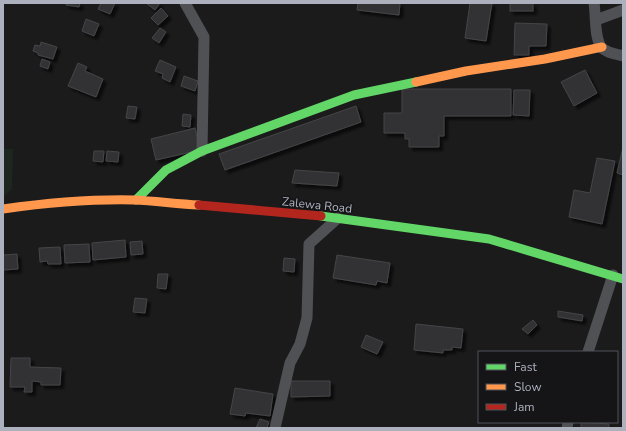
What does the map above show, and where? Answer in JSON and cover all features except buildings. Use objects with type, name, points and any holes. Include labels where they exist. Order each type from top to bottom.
[{"type":"main road","points":[[136,200],[166,170],[202,151],[354,95],[466,71],[545,59],[602,47]]},
{"type":"main road","name":"Zalewa Road","points":[[3,209],[42,204],[106,200],[136,200],[338,218],[489,240],[618,277]]},
{"type":"street","points":[[185,3],[204,37],[202,151]]},
{"type":"street","points":[[594,3],[598,40],[602,47],[611,53],[623,56]]},
{"type":"street","points":[[596,20],[623,10]]},
{"type":"street","points":[[275,428],[290,363],[300,344],[307,318],[309,244],[338,218]]},
{"type":"street","points":[[588,351],[618,277]]},
{"type":"shaded area","points":[[3,149],[13,149],[12,189],[3,197]]},
{"type":"traffic: fast","points":[[136,200],[166,170],[202,151],[354,95],[416,82]]},
{"type":"traffic: fast","points":[[321,216],[489,239],[623,279]]},
{"type":"traffic: slow","points":[[416,82],[466,71],[545,59],[602,47]]},
{"type":"traffic: slow","points":[[3,209],[52,203],[101,200],[134,200],[199,205]]},
{"type":"traffic: jam","points":[[199,205],[321,216]]}]
